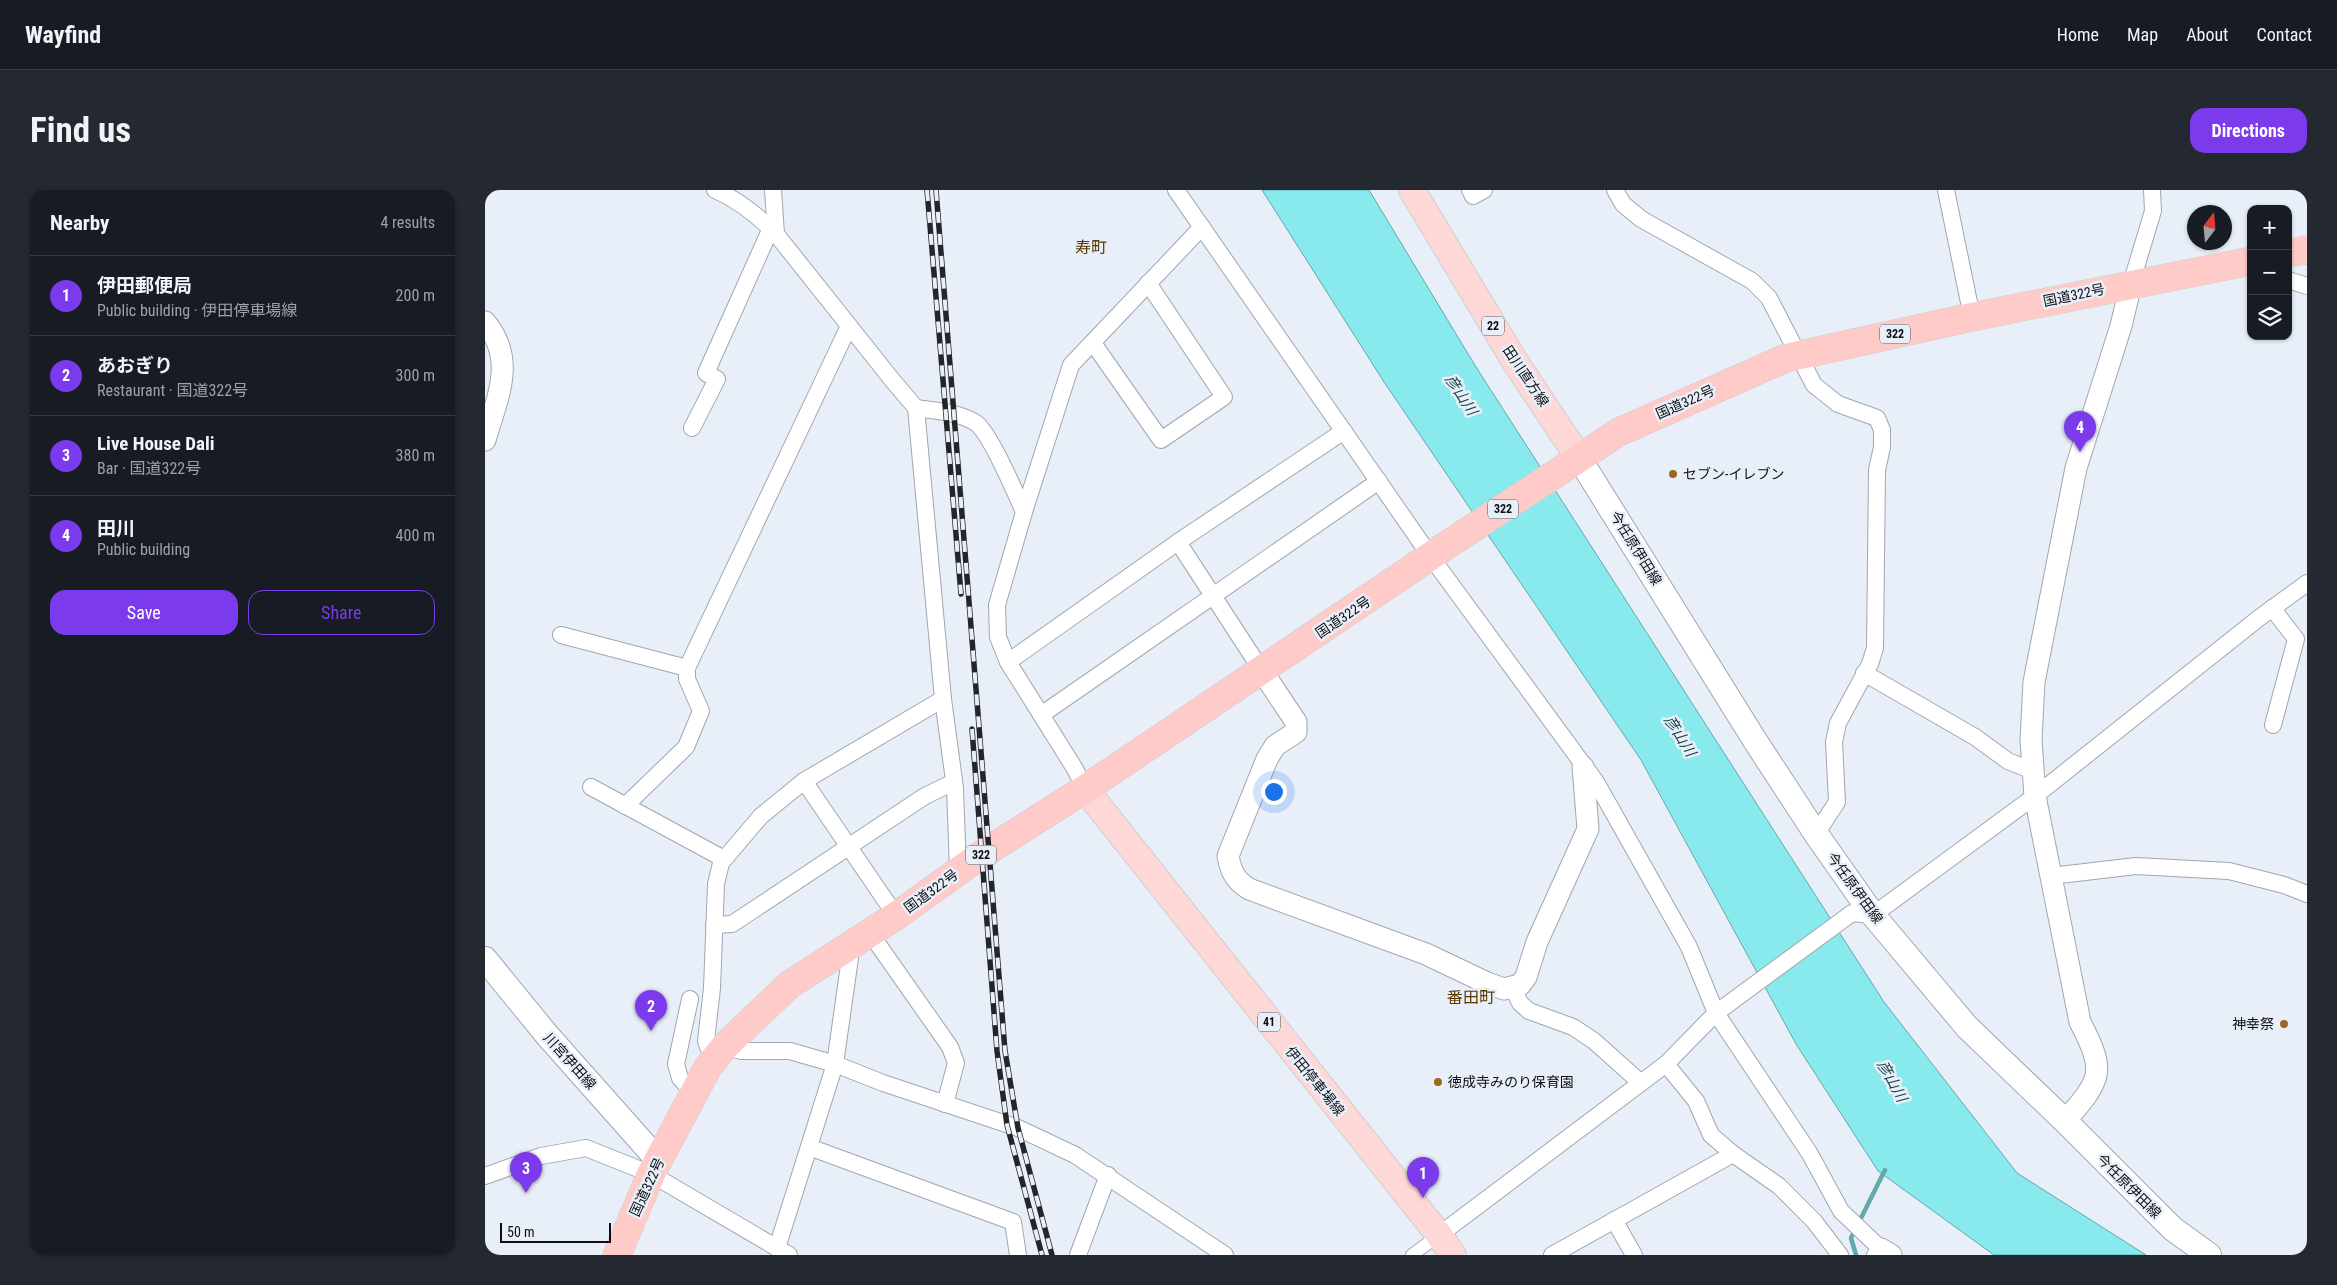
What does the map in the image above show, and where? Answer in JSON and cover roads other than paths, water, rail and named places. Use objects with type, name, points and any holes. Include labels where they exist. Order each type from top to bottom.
[{"type":"highway","points":[[2292,253],[2307,250]]},
{"type":"highway","name":"国道322号","points":[[617,1255],[655,1167],[694,1094],[721,1050],[789,985],[896,916],[958,872],[1619,432],[1668,408],[1786,358],[2131,284],[2245,264]]},
{"type":"main road","name":"田川直方線","points":[[1412,190],[1514,360],[1570,464]]},
{"type":"main road","name":"今任原伊田線","points":[[1570,464],[1816,834],[1863,914],[1967,1027],[2173,1229],[2209,1255]]},
{"type":"main road","name":"伊田停車場線","points":[[1085,789],[1446,1245]]},
{"type":"main road","name":"川宮伊田線","points":[[485,959],[655,1167]]},
{"type":"street","points":[[715,190],[728,196],[758,216],[774,231],[916,408],[943,699],[954,782],[958,872]]},
{"type":"street","points":[[691,428],[717,379],[706,373],[774,231],[773,190]]},
{"type":"street","points":[[1177,190],[1379,482],[1437,552],[1583,767],[1596,782],[1689,947],[1720,1011],[1810,1154],[1841,1211],[1882,1253]]},
{"type":"street","points":[[1470,190],[1473,196],[1484,190]]},
{"type":"street","points":[[1615,190],[1623,204],[1641,219],[1753,281],[1769,298],[1797,356],[1814,385],[1838,404],[1877,418],[1882,430],[1883,447],[1877,470],[1875,648],[1838,723],[1834,742],[1837,802],[1816,834]]},
{"type":"street","points":[[1947,190],[1972,317]]},
{"type":"street","points":[[2065,1121],[2090,1092],[2098,1068],[2096,1055],[2080,1022],[2035,796],[2031,740],[2034,682],[2076,468],[2121,326],[2131,284],[2153,211],[2152,190]]},
{"type":"street","points":[[1085,789],[1008,662],[999,637],[997,605],[1023,512],[1071,366],[1201,227]]},
{"type":"street","points":[[2292,281],[2307,286]]},
{"type":"street","points":[[1093,342],[1161,440],[1224,397],[1148,283]]},
{"type":"street","points":[[485,322],[500,346],[504,370],[488,415],[485,440]]},
{"type":"street","points":[[625,806],[686,747],[701,711],[687,679],[687,668],[849,326]]},
{"type":"street","points":[[916,408],[955,415],[977,424],[999,457],[1023,512]]},
{"type":"street","points":[[1008,662],[1178,542],[1344,431]]},
{"type":"street","points":[[1041,715],[1379,482]]},
{"type":"street","points":[[1178,542],[1296,722],[1297,732],[1275,746],[1267,759],[1228,856],[1231,870],[1236,880],[1249,889],[1426,954],[1487,983],[1503,989],[1513,988],[1520,985],[1526,977],[1537,942],[1588,829],[1583,767]]},
{"type":"street","points":[[1412,1255],[1446,1245],[1666,1064],[1720,1011],[2035,796],[2272,608],[2307,583]]},
{"type":"street","points":[[2272,608],[2296,639],[2273,725]]},
{"type":"street","points":[[561,635],[687,668]]},
{"type":"street","points":[[1864,673],[1975,737],[2007,760],[2033,772]]},
{"type":"street","points":[[943,699],[804,782],[761,816],[724,859],[715,884],[712,988],[706,1040],[708,1047],[741,1051],[790,1051],[835,1064],[1018,1128],[1075,1155],[1108,1175],[1225,1255]]},
{"type":"street","points":[[804,782],[896,916]]},
{"type":"street","points":[[714,925],[732,924],[925,796],[954,782]]},
{"type":"street","points":[[591,787],[724,859]]},
{"type":"street","points":[[2051,876],[2137,866],[2229,871],[2307,894]]},
{"type":"street","points":[[485,1176],[541,1156],[586,1148],[655,1167],[783,1252],[809,1147],[835,1064],[861,939]]},
{"type":"street","points":[[861,939],[950,1047],[956,1063],[945,1104]]},
{"type":"street","points":[[1513,988],[1520,1004],[1529,1011],[1580,1032],[1594,1041],[1641,1084]]},
{"type":"street","points":[[689,999],[676,1064],[680,1078],[694,1094]]},
{"type":"street","points":[[1666,1064],[1696,1101],[1711,1135],[1733,1154],[1779,1186],[1814,1221],[1840,1255]]},
{"type":"street","points":[[809,1147],[1013,1222],[1018,1255]]},
{"type":"street","points":[[1552,1255],[1733,1154]]},
{"type":"street","points":[[1078,1255],[1108,1175]]},
{"type":"street","points":[[1614,1220],[1635,1255]]},
{"type":"water","name":"彦山川","points":[[1262,190],[1369,190],[1476,367],[1884,1002],[2017,1173],[2146,1255],[1994,1255],[1878,1171],[1796,1044],[1641,760],[1384,382]]},
{"type":"waterway","points":[[1856,1255],[1851,1238],[1885,1170]]},
{"type":"railway","points":[[927,190],[961,594]]},
{"type":"railway","points":[[936,190],[1005,1051],[1018,1128],[1052,1255]]},
{"type":"railway","points":[[972,729],[997,1051],[1007,1125],[1042,1255]]},
{"type":"place","name":"田川","points":[[2080,452]]},
{"type":"place","name":"セブン-イレブン","points":[[1673,474]]},
{"type":"place","name":"神幸祭","points":[[2284,1024]]},
{"type":"place","name":"あおぎり","points":[[651,1031]]},
{"type":"place","name":"徳成寺みのり保育園","points":[[1438,1082]]},
{"type":"place","name":"Live House Dali","points":[[526,1193]]},
{"type":"place","name":"伊田郵便局","points":[[1423,1198]]},
{"type":"district","name":"寿町","points":[[1091,247]]},
{"type":"district","name":"番田町","points":[[1471,997]]}]
